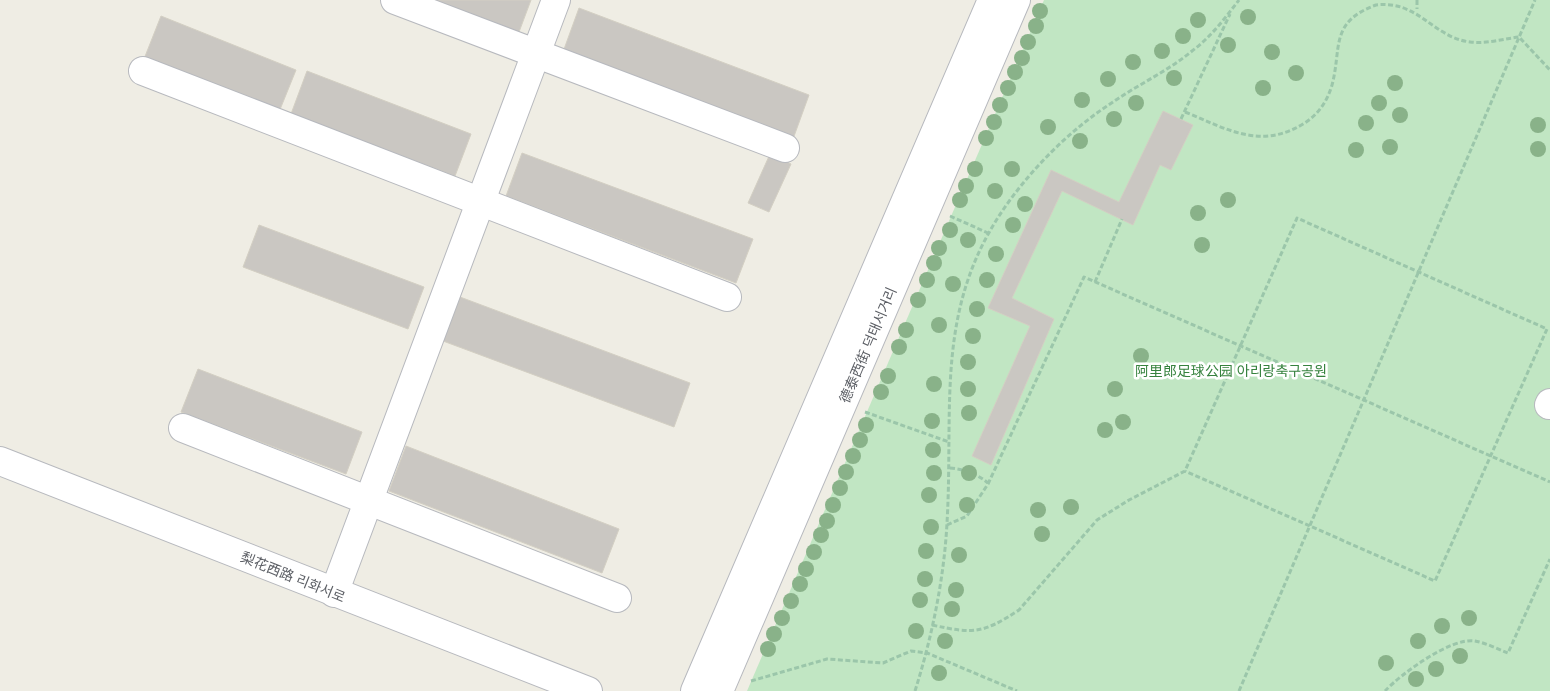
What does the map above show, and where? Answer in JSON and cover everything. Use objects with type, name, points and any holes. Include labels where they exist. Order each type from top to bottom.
[{"type":"street","points":[[395,0],[785,148]]},
{"type":"street","points":[[334,593],[556,0]]},
{"type":"street","name":"德泰西街 덕태서거리","points":[[695,691],[992,0]]},
{"type":"street","name":"德泰西街 덕태서거리","points":[[731,687],[1016,0]]},
{"type":"street","points":[[143,71],[727,297]]},
{"type":"street","points":[[183,428],[617,598]]},
{"type":"street","name":"梨花西路 리화서로","points":[[0,461],[588,691]]},
{"type":"path","points":[[915,691],[927,653],[947,525],[950,468],[948,406],[954,334],[960,300],[988,233],[1033,171],[1066,138],[1112,102],[1192,52],[1219,26],[1239,0]]},
{"type":"path","points":[[1416,0],[1416,9]]},
{"type":"path","points":[[1238,691],[1534,0]]},
{"type":"path","points":[[1185,112],[1234,132],[1256,137],[1274,136],[1292,131],[1321,110],[1328,96],[1332,84],[1337,43],[1342,30],[1354,16],[1376,5],[1395,2],[1416,9],[1440,29],[1469,42],[1483,42],[1519,36]]},
{"type":"path","points":[[1181,119],[1232,9]]},
{"type":"path","points":[[1519,36],[1550,70]]},
{"type":"path","points":[[944,214],[988,233]]},
{"type":"path","points":[[932,625],[972,632],[985,630],[1004,620],[1024,604],[1065,554],[1097,520],[1129,500],[1185,471],[1297,218],[1547,329],[1435,581],[1185,471]]},
{"type":"path","points":[[1095,282],[1122,220]]},
{"type":"path","points":[[947,525],[967,516],[988,484],[1084,277],[1550,482]]},
{"type":"path","points":[[860,410],[949,442]]},
{"type":"path","points":[[950,468],[961,469],[981,478],[988,484]]},
{"type":"path","points":[[1385,691],[1407,670],[1447,648],[1474,641],[1508,653],[1550,559]]},
{"type":"path","points":[[731,687],[827,659],[883,663],[911,651],[927,653],[1017,691]]},
{"type":"green space","name":"阿里郎足球公园 아리랑축구공원","points":[[1044,0],[1550,0],[1550,691],[747,691]]},
{"type":"building","points":[[434,0],[531,0],[519,32]]},
{"type":"building","points":[[579,8],[809,95],[793,139],[563,52]]},
{"type":"building","points":[[161,16],[296,70],[279,112],[144,59]]},
{"type":"building","points":[[307,71],[471,134],[455,176],[291,114]]},
{"type":"building","points":[[1163,111],[1193,125],[1171,170],[1160,165],[1133,225],[1062,191],[1012,298],[1054,319],[991,465],[972,456],[1030,326],[988,308],[1051,170],[1119,202]]},
{"type":"building","points":[[522,153],[753,239],[736,283],[506,196]]},
{"type":"building","points":[[770,154],[791,164],[769,212],[748,203]]},
{"type":"building","points":[[259,225],[424,287],[408,329],[243,267]]},
{"type":"building","points":[[460,297],[690,383],[674,427],[443,341]]},
{"type":"building","points":[[198,369],[362,432],[346,474],[181,412]]},
{"type":"building","points":[[406,446],[619,529],[602,573],[389,491]]}]
